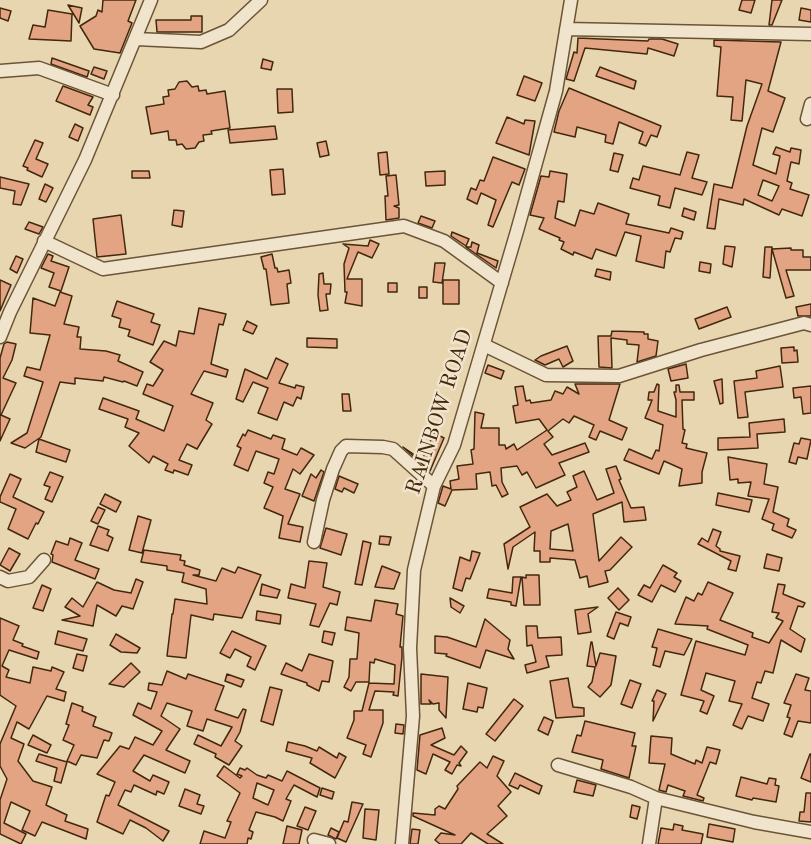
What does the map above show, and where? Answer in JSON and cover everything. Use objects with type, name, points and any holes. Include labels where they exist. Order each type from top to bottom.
[{"type":"street","points":[[0,337],[10,312],[85,160],[151,0]]},
{"type":"street","points":[[136,39],[201,42],[229,30],[261,0]]},
{"type":"street","name":"RAINBOW ROAD","points":[[402,844],[413,716],[410,648],[414,570],[434,486],[454,445],[556,91],[571,0]]},
{"type":"street","points":[[566,28],[811,34]]},
{"type":"street","points":[[0,71],[39,68],[113,95]]},
{"type":"street","points":[[807,119],[811,104]]},
{"type":"street","points":[[45,241],[103,269],[404,226],[444,241],[502,283]]},
{"type":"street","points":[[484,345],[546,375],[619,376],[701,350],[804,323],[811,325]]},
{"type":"street","points":[[314,542],[323,500],[333,469],[341,451],[346,446],[384,447],[393,450],[434,486]]},
{"type":"street","points":[[0,577],[8,581],[29,577],[44,560]]},
{"type":"street","points":[[558,765],[631,787],[656,798],[754,822],[811,832]]},
{"type":"street","points":[[649,844],[656,798]]},
{"type":"street","points":[[315,840],[329,844]]},
{"type":"building","points":[[103,0],[136,0],[128,21],[132,23],[120,53],[94,49],[80,26],[96,16],[98,10],[102,12]]},
{"type":"building","points":[[742,0],[755,0],[751,13],[739,10]]},
{"type":"building","points":[[772,0],[782,0],[772,25],[769,25]]},
{"type":"building","points":[[68,5],[82,8],[79,23]]},
{"type":"building","points":[[0,8],[11,11],[8,21],[0,18]]},
{"type":"building","points":[[801,8],[811,10],[811,22],[799,20]]},
{"type":"building","points":[[48,10],[72,14],[71,41],[29,39],[33,25],[45,27]]},
{"type":"building","points":[[191,16],[202,16],[202,32],[157,32],[156,20],[191,20]]},
{"type":"building","points":[[578,38],[648,41],[649,39],[662,39],[678,44],[674,56],[648,48],[647,54],[585,48],[574,81],[566,79],[574,52],[577,53]]},
{"type":"building","points":[[714,40],[781,42],[768,91],[785,98],[773,132],[762,128],[753,165],[776,174],[780,156],[773,154],[776,147],[790,152],[791,148],[801,150],[799,164],[791,162],[787,181],[792,183],[790,189],[809,195],[802,216],[782,209],[779,215],[744,199],[743,205],[719,199],[715,229],[707,228],[714,184],[732,188],[747,126],[762,84],[746,80],[742,121],[731,120],[733,97],[717,96],[721,47],[714,46]],"holes":[[[763,180],[779,186],[772,201],[758,195]]]},
{"type":"building","points":[[52,58],[89,71],[87,77],[51,64]]},
{"type":"building","points":[[263,59],[273,62],[271,70],[261,68]]},
{"type":"building","points":[[94,67],[107,71],[104,79],[91,74]]},
{"type":"building","points":[[600,67],[636,81],[634,89],[596,76]]},
{"type":"building","points":[[524,76],[542,83],[535,101],[517,95]]},
{"type":"building","points":[[187,81],[192,87],[198,86],[199,91],[206,90],[207,94],[225,91],[230,128],[211,131],[212,134],[203,135],[204,141],[199,142],[195,148],[186,149],[182,144],[177,145],[176,140],[169,140],[168,131],[151,134],[146,107],[164,104],[163,97],[169,96],[168,90],[175,89],[179,82]]},
{"type":"building","points":[[63,86],[93,97],[88,105],[93,107],[90,115],[56,101]]},
{"type":"building","points":[[569,88],[661,126],[657,137],[651,135],[646,146],[639,143],[643,132],[619,122],[613,144],[605,142],[606,135],[577,127],[575,137],[554,132],[559,111]]},
{"type":"building","points":[[277,89],[292,89],[293,112],[278,113]]},
{"type":"building","points":[[507,117],[524,124],[525,120],[535,121],[529,155],[496,143]]},
{"type":"building","points":[[75,124],[83,128],[78,141],[69,137]]},
{"type":"building","points":[[275,126],[277,139],[230,143],[228,130]]},
{"type":"building","points":[[35,140],[43,143],[36,159],[48,164],[42,177],[23,166]]},
{"type":"building","points":[[326,141],[329,155],[320,157],[317,143]]},
{"type":"building","points":[[387,152],[389,174],[380,175],[378,153]]},
{"type":"building","points":[[687,152],[699,155],[692,178],[707,182],[702,195],[675,188],[670,208],[658,205],[660,196],[630,188],[633,178],[639,180],[643,166],[680,175]]},
{"type":"building","points":[[614,153],[623,155],[618,172],[610,170]]},
{"type":"building","points":[[493,157],[525,169],[519,185],[512,182],[493,227],[488,225],[496,200],[481,193],[477,204],[467,199],[471,188],[476,190],[480,180],[484,181]]},
{"type":"building","points":[[283,169],[285,194],[272,195],[270,170]]},
{"type":"building","points":[[132,171],[149,171],[150,178],[132,178]]},
{"type":"building","points":[[445,171],[445,185],[426,186],[425,172]]},
{"type":"building","points":[[550,171],[567,174],[564,202],[558,201],[555,218],[575,226],[580,210],[594,214],[598,203],[629,214],[626,224],[669,233],[671,228],[683,232],[681,239],[675,238],[670,252],[666,251],[664,268],[636,261],[641,236],[625,232],[616,256],[596,249],[592,259],[574,252],[573,255],[561,249],[564,242],[559,240],[560,238],[539,229],[544,218],[530,215],[541,176],[549,177]]},
{"type":"building","points":[[396,175],[399,205],[394,206],[399,208],[399,218],[386,220],[385,196],[388,196],[386,176]]},
{"type":"building","points":[[0,177],[29,184],[21,205],[13,204],[15,191],[0,188]]},
{"type":"building","points":[[45,184],[53,188],[46,202],[39,199]]},
{"type":"building","points":[[684,208],[696,212],[694,220],[682,216]]},
{"type":"building","points":[[174,210],[184,211],[182,227],[172,225]]},
{"type":"building","points":[[121,215],[126,254],[97,257],[93,219]]},
{"type":"building","points":[[421,216],[435,221],[432,228],[418,223]]},
{"type":"building","points":[[29,222],[43,227],[39,234],[25,229]]},
{"type":"building","points":[[452,232],[469,239],[466,246],[451,236]]},
{"type":"building","points":[[370,240],[379,244],[372,258],[358,252],[347,279],[362,279],[362,306],[345,303],[347,292],[345,292],[344,264],[349,248],[343,244],[368,246]]},
{"type":"building","points":[[472,242],[479,245],[477,253],[498,261],[496,268],[466,247],[471,247]]},
{"type":"building","points":[[725,246],[735,247],[732,267],[723,264]]},
{"type":"building","points":[[765,247],[772,247],[770,278],[763,277]]},
{"type":"building","points":[[791,248],[791,250],[803,250],[803,257],[811,257],[811,270],[786,270],[794,296],[786,298],[772,249]]},
{"type":"building","points":[[48,254],[53,256],[51,261],[69,267],[61,291],[49,287],[54,273],[41,268]]},
{"type":"building","points":[[272,254],[278,272],[289,270],[291,283],[287,284],[289,303],[271,305],[266,269],[264,269],[261,257]]},
{"type":"building","points":[[16,256],[23,259],[17,273],[10,269]]},
{"type":"building","points":[[700,262],[711,264],[710,273],[699,271]]},
{"type":"building","points":[[435,263],[445,263],[442,283],[433,282]]},
{"type":"building","points":[[597,269],[611,272],[610,280],[595,276]]},
{"type":"building","points":[[323,273],[324,284],[331,284],[330,294],[326,294],[328,310],[320,311],[319,274]]},
{"type":"building","points":[[0,280],[11,285],[0,311]]},
{"type":"building","points":[[443,280],[459,280],[459,304],[443,304]]},
{"type":"building","points":[[388,283],[397,283],[397,292],[388,292]]},
{"type":"building","points":[[419,287],[427,287],[427,298],[419,298]]},
{"type":"building","points":[[60,292],[72,296],[64,324],[79,327],[77,337],[81,337],[80,349],[106,351],[120,355],[118,361],[143,372],[137,386],[104,377],[103,381],[75,378],[75,384],[60,382],[41,437],[25,448],[11,443],[27,433],[43,382],[24,376],[27,367],[40,370],[50,335],[30,333],[33,298],[55,306]]},
{"type":"building","points":[[117,301],[154,314],[151,322],[160,325],[153,345],[128,336],[130,330],[119,327],[121,319],[112,316]]},
{"type":"building","points":[[811,304],[811,316],[798,316],[796,307]]},
{"type":"building","points":[[727,307],[731,317],[699,329],[695,319]]},
{"type":"building","points":[[199,308],[226,314],[223,325],[219,324],[211,364],[228,370],[226,377],[204,371],[191,394],[213,403],[206,420],[212,424],[197,449],[187,444],[179,460],[192,465],[188,475],[174,470],[173,473],[165,470],[168,464],[153,456],[149,463],[129,446],[139,433],[125,427],[128,419],[99,409],[103,398],[139,411],[136,419],[164,431],[173,406],[143,394],[147,384],[153,386],[163,370],[150,362],[164,341],[176,346],[179,331],[194,334]]},
{"type":"building","points":[[247,321],[257,326],[253,334],[243,330]]},
{"type":"building","points":[[612,331],[648,334],[648,339],[658,341],[656,356],[637,362],[639,345],[627,344],[627,340],[611,338],[612,368],[599,367],[598,336],[611,336]]},
{"type":"building","points":[[307,338],[337,339],[337,348],[307,347]]},
{"type":"building","points":[[7,342],[16,344],[12,360],[3,378],[16,383],[1,415],[10,419],[0,441],[0,358],[4,344]]},
{"type":"building","points":[[567,346],[573,361],[563,367],[559,359],[545,365],[535,360],[541,356]]},
{"type":"building","points":[[794,347],[794,351],[797,350],[798,362],[782,363],[781,348]]},
{"type":"building","points":[[276,358],[288,364],[279,383],[295,388],[296,385],[304,387],[301,399],[297,397],[293,406],[284,402],[277,420],[258,413],[268,388],[253,382],[243,402],[236,399],[245,369],[267,379]]},
{"type":"building","points":[[686,364],[688,378],[671,381],[668,369]]},
{"type":"building","points":[[488,365],[504,371],[501,379],[485,373]]},
{"type":"building","points":[[780,366],[783,387],[745,392],[748,417],[738,418],[734,381],[757,378],[756,371]]},
{"type":"building","points":[[722,379],[723,403],[720,404],[714,381]]},
{"type":"building","points":[[575,384],[620,384],[609,420],[627,428],[622,440],[600,431],[596,440],[589,437],[594,425],[574,416],[569,423],[563,419],[548,431],[553,437],[544,444],[552,455],[585,443],[589,452],[559,463],[565,475],[536,488],[527,472],[522,475],[517,466],[501,468],[502,482],[508,494],[502,497],[496,485],[492,486],[490,472],[476,474],[477,489],[452,490],[445,506],[438,503],[443,486],[451,489],[450,481],[459,479],[457,466],[473,464],[471,450],[474,449],[475,412],[484,414],[481,428],[499,428],[499,445],[505,445],[506,449],[514,444],[517,450],[547,430],[539,419],[516,423],[513,406],[518,405],[515,387],[523,386],[526,401],[530,400],[531,403],[551,400],[555,391],[563,394],[567,387],[579,394]]},
{"type":"building","points":[[657,384],[659,385],[658,411],[676,417],[674,392],[676,392],[676,385],[679,385],[680,392],[694,392],[694,400],[682,400],[683,429],[685,430],[682,443],[687,444],[686,448],[707,453],[702,472],[702,483],[679,486],[682,469],[664,461],[659,474],[624,460],[629,449],[652,459],[656,450],[659,451],[663,425],[645,418],[652,400],[648,400],[649,392],[654,392]]},
{"type":"building","points":[[811,386],[811,413],[803,414],[801,397],[794,398],[793,388]]},
{"type":"building","points":[[342,394],[349,394],[351,411],[343,411]]},
{"type":"building","points":[[784,419],[785,432],[757,434],[758,448],[718,450],[718,438],[750,437],[749,423]]},
{"type":"building","points":[[248,430],[271,439],[273,435],[285,439],[282,449],[297,455],[301,448],[314,455],[300,474],[293,469],[285,489],[300,494],[288,524],[303,527],[300,542],[279,538],[283,516],[264,508],[273,487],[264,483],[268,472],[274,474],[279,459],[256,451],[248,471],[234,465],[241,448],[237,446],[243,434],[245,436]]},
{"type":"building","points":[[434,433],[444,438],[430,471],[403,447],[422,460]]},
{"type":"building","points":[[801,438],[811,440],[807,459],[798,457],[796,464],[789,462],[794,443],[799,444]]},
{"type":"building","points":[[39,439],[70,450],[66,462],[36,452]]},
{"type":"building","points":[[728,457],[767,464],[764,484],[778,487],[773,512],[789,519],[787,526],[796,530],[792,538],[772,530],[774,524],[762,519],[769,499],[748,496],[751,482],[738,483],[738,479],[730,480]]},
{"type":"building","points":[[616,466],[621,479],[619,480],[631,508],[644,507],[646,520],[624,522],[622,502],[593,514],[599,561],[621,537],[632,547],[610,570],[605,571],[608,582],[589,587],[587,576],[580,578],[575,560],[550,558],[550,562],[540,562],[540,551],[534,551],[535,532],[513,547],[508,569],[504,544],[530,527],[520,507],[547,494],[557,506],[571,500],[567,492],[577,487],[573,476],[584,471],[597,500],[614,493],[606,469]],"holes":[[[568,524],[573,551],[550,549],[551,531]]]},
{"type":"building","points":[[321,470],[324,472],[314,501],[302,496],[311,474],[316,478]]},
{"type":"building","points":[[50,472],[63,477],[52,502],[45,499],[50,487],[44,485]]},
{"type":"building","points":[[10,474],[21,479],[13,497],[44,512],[28,539],[8,529],[16,509],[0,502]]},
{"type":"building","points":[[339,476],[358,484],[354,493],[344,488],[342,492],[335,489]]},
{"type":"building","points":[[718,493],[752,500],[749,512],[716,505]]},
{"type":"building","points":[[105,494],[121,502],[116,512],[100,504]]},
{"type":"building","points":[[98,507],[105,510],[98,524],[91,521]]},
{"type":"building","points":[[138,516],[151,520],[142,553],[129,550]]},
{"type":"building","points":[[98,526],[109,530],[107,535],[113,538],[108,551],[90,545]]},
{"type":"building","points":[[326,528],[347,534],[341,555],[320,548]]},
{"type":"building","points":[[713,529],[721,532],[716,546],[720,551],[740,556],[736,571],[728,569],[731,561],[698,544],[702,538],[708,542]]},
{"type":"building","points":[[380,536],[391,537],[389,545],[379,544]]},
{"type":"building","points":[[70,538],[82,543],[75,560],[99,569],[95,579],[52,562],[53,555],[51,554],[56,541],[68,545]]},
{"type":"building","points":[[363,541],[371,543],[362,585],[355,584]]},
{"type":"building","points":[[9,548],[20,554],[10,571],[0,565]]},
{"type":"building","points":[[144,550],[181,555],[180,560],[185,561],[184,565],[200,570],[199,575],[193,575],[216,581],[222,568],[235,573],[238,567],[261,575],[242,618],[214,614],[213,620],[191,615],[186,658],[167,656],[175,599],[207,604],[206,589],[182,582],[184,573],[167,570],[167,566],[141,562]]},
{"type":"building","points":[[472,551],[480,553],[470,579],[466,578],[462,591],[453,588],[460,557],[470,561]]},
{"type":"building","points":[[767,554],[782,558],[779,571],[764,568]]},
{"type":"building","points":[[309,561],[327,563],[323,587],[340,592],[337,605],[330,603],[319,627],[310,625],[316,604],[288,598],[291,584],[305,588]]},
{"type":"building","points":[[663,565],[677,573],[674,577],[681,581],[675,592],[661,585],[652,602],[638,595],[644,585],[650,588]]},
{"type":"building","points":[[382,566],[400,573],[394,589],[375,587]]},
{"type":"building","points":[[526,575],[539,575],[540,605],[524,605],[522,577],[526,578]]},
{"type":"building","points":[[513,577],[521,577],[516,606],[511,605],[511,602],[487,598],[489,589],[512,593]]},
{"type":"building","points":[[136,579],[143,582],[133,609],[122,606],[116,616],[97,605],[93,626],[62,620],[80,616],[65,607],[72,598],[83,607],[97,582],[114,590],[131,593]]},
{"type":"building","points":[[708,582],[733,593],[720,620],[753,633],[752,637],[769,643],[783,621],[776,618],[779,613],[772,612],[778,584],[785,585],[783,594],[805,603],[803,607],[798,606],[790,629],[805,639],[801,652],[781,640],[773,673],[765,671],[761,683],[757,682],[752,698],[769,704],[763,721],[748,716],[742,729],[733,725],[742,704],[729,701],[735,681],[706,673],[701,690],[714,696],[707,714],[700,711],[704,701],[681,695],[696,641],[745,655],[748,645],[707,629],[708,626],[675,624],[686,597],[694,601],[698,593],[702,595]]},
{"type":"building","points":[[262,584],[280,590],[277,598],[260,595]]},
{"type":"building","points":[[42,585],[51,589],[43,611],[33,608]]},
{"type":"building","points":[[618,588],[629,600],[619,610],[608,598]]},
{"type":"building","points":[[450,598],[464,606],[460,613],[451,607]]},
{"type":"building","points":[[375,600],[398,604],[396,614],[403,616],[400,647],[402,647],[402,657],[398,696],[393,695],[394,692],[375,691],[369,710],[383,710],[383,723],[371,757],[363,754],[366,745],[347,738],[354,720],[354,711],[362,711],[369,683],[394,684],[395,665],[375,659],[374,663],[370,662],[369,682],[356,682],[351,691],[344,687],[349,677],[350,659],[357,659],[359,633],[345,630],[347,617],[371,621]]},
{"type":"building","points":[[598,607],[588,614],[591,632],[578,634],[575,610]]},
{"type":"building","points":[[257,611],[281,615],[280,624],[256,620]]},
{"type":"building","points":[[616,612],[631,617],[628,626],[620,623],[614,639],[607,636]]},
{"type":"building","points":[[0,618],[19,626],[13,640],[39,652],[37,659],[9,650],[2,666],[9,670],[6,677],[30,683],[33,667],[51,671],[52,667],[64,672],[56,689],[66,692],[64,701],[47,696],[29,729],[17,722],[11,738],[24,744],[18,761],[33,781],[52,787],[46,805],[67,815],[65,821],[88,829],[86,839],[42,822],[35,836],[22,830],[30,811],[11,802],[4,823],[26,834],[21,844],[0,834],[0,800],[7,779],[0,766],[0,744],[16,706],[0,695]]},
{"type":"building","points":[[485,619],[510,640],[508,649],[514,659],[486,650],[480,668],[446,656],[447,654],[435,653],[435,636],[447,637],[476,647]]},
{"type":"building","points":[[526,626],[537,626],[538,638],[561,637],[562,655],[546,656],[549,667],[527,673],[525,665],[536,662],[532,645],[527,646]]},
{"type":"building","points":[[658,629],[692,639],[684,655],[665,651],[660,667],[653,665],[657,648],[652,647]]},
{"type":"building","points":[[58,631],[87,639],[83,651],[55,644]]},
{"type":"building","points":[[232,631],[266,646],[255,670],[247,666],[251,657],[235,649],[230,658],[220,653]]},
{"type":"building","points":[[324,631],[335,633],[332,645],[322,642]]},
{"type":"building","points":[[116,634],[140,648],[137,653],[121,652],[110,645]]},
{"type":"building","points":[[591,642],[596,666],[600,653],[616,656],[611,685],[600,697],[588,687],[592,682],[595,667],[587,666]]},
{"type":"building","points":[[77,654],[87,656],[83,671],[73,668]]},
{"type":"building","points":[[309,654],[333,661],[329,682],[322,681],[319,691],[307,683],[281,674],[286,663],[302,671]]},
{"type":"building","points":[[131,663],[140,672],[124,687],[109,684]]},
{"type":"building","points":[[167,671],[186,679],[188,674],[224,686],[215,710],[238,718],[243,709],[246,710],[235,741],[242,746],[229,765],[215,757],[216,754],[194,744],[198,735],[221,746],[232,727],[207,719],[203,731],[187,726],[192,711],[167,703],[161,716],[180,729],[166,750],[190,761],[185,773],[144,755],[133,771],[150,781],[153,775],[169,782],[164,794],[157,791],[156,795],[134,785],[131,792],[125,790],[118,805],[169,831],[163,841],[146,828],[130,820],[123,834],[97,822],[106,795],[109,796],[115,782],[97,774],[120,746],[129,749],[135,737],[153,745],[162,731],[133,715],[138,703],[151,709],[157,692],[148,690],[149,683],[162,685]]},
{"type":"building","points":[[227,674],[244,680],[241,687],[225,681]]},
{"type":"building","points":[[421,674],[448,677],[446,718],[439,710],[439,703],[433,704],[429,700],[431,704],[421,704]]},
{"type":"building","points":[[796,674],[809,678],[805,690],[811,691],[811,723],[798,721],[792,737],[784,734],[790,718],[787,717],[791,705],[784,703]]},
{"type":"building","points":[[568,678],[573,707],[584,708],[584,716],[556,718],[550,681]]},
{"type":"building","points":[[630,680],[641,684],[632,708],[621,704]]},
{"type":"building","points":[[468,683],[487,688],[483,708],[478,707],[477,712],[463,709]]},
{"type":"building","points":[[270,687],[282,690],[273,725],[261,721]]},
{"type":"building","points":[[657,690],[666,694],[653,721],[654,701],[652,701]]},
{"type":"building","points":[[514,699],[523,706],[495,741],[486,734]]},
{"type":"building","points":[[72,703],[83,707],[82,711],[96,717],[93,726],[112,733],[109,741],[104,740],[97,758],[81,755],[76,765],[67,761],[74,745],[63,740],[69,725],[66,724]]},
{"type":"building","points":[[544,717],[553,721],[548,735],[538,730]]},
{"type":"building","points":[[585,721],[635,733],[632,746],[636,746],[629,778],[601,769],[603,760],[572,752],[577,735],[581,736]]},
{"type":"building","points":[[396,724],[404,725],[403,734],[395,733]]},
{"type":"building","points":[[442,728],[445,738],[431,745],[454,755],[461,746],[467,752],[459,763],[461,766],[457,765],[452,774],[445,770],[450,762],[433,754],[426,774],[417,770],[420,735]]},
{"type":"building","points":[[33,735],[51,745],[47,753],[28,745]]},
{"type":"building","points":[[651,736],[672,738],[671,754],[695,764],[696,760],[702,763],[707,747],[720,750],[716,764],[710,762],[697,795],[704,798],[703,801],[683,796],[685,791],[668,785],[666,792],[659,790],[665,764],[649,763]]},
{"type":"building","points":[[288,742],[317,751],[319,747],[337,758],[339,753],[346,757],[335,778],[310,763],[312,758],[286,751]]},
{"type":"building","points":[[39,754],[67,762],[61,783],[54,781],[57,768],[36,761]]},
{"type":"building","points":[[811,754],[811,782],[801,778]]},
{"type":"building","points":[[493,756],[504,761],[497,776],[511,792],[498,806],[507,816],[487,834],[503,844],[488,844],[471,833],[461,844],[440,844],[435,840],[441,833],[455,835],[413,816],[413,813],[435,815],[435,809],[439,806],[445,809],[458,789],[457,786],[480,762],[487,768]]},
{"type":"building","points":[[224,766],[240,778],[242,776],[237,774],[240,768],[245,770],[247,768],[257,775],[266,778],[268,775],[282,781],[287,771],[320,788],[317,797],[294,785],[286,799],[291,801],[283,821],[256,812],[249,830],[253,832],[247,844],[200,844],[204,831],[225,838],[231,822],[227,821],[240,793],[217,776]],"holes":[[[257,783],[274,790],[268,805],[253,798]]]},
{"type":"building","points":[[515,773],[542,786],[539,794],[520,785],[518,789],[509,785]]},
{"type":"building","points":[[741,777],[767,784],[769,778],[776,779],[775,785],[779,786],[776,802],[736,796]]},
{"type":"building","points":[[577,780],[596,785],[593,796],[574,792]]},
{"type":"building","points":[[322,788],[334,792],[332,799],[320,795]]},
{"type":"building","points":[[185,789],[200,795],[197,804],[204,806],[201,814],[179,806]]},
{"type":"building","points":[[806,793],[811,793],[811,822],[799,821],[800,812],[804,812]]},
{"type":"building","points":[[352,802],[363,804],[346,842],[337,838],[344,821],[348,822]]},
{"type":"building","points":[[632,805],[640,807],[637,819],[630,817]]},
{"type":"building","points":[[305,807],[316,811],[308,830],[297,826]]},
{"type":"building","points":[[365,809],[379,810],[376,840],[363,838]]},
{"type":"building","points":[[674,824],[683,826],[682,830],[703,834],[701,844],[658,844],[661,828],[673,830]]},
{"type":"building","points":[[709,824],[735,829],[733,842],[707,837]]},
{"type":"building","points":[[287,826],[302,830],[299,844],[283,844]]},
{"type":"building","points":[[331,828],[339,832],[336,839],[328,835]]},
{"type":"building","points":[[412,829],[420,830],[418,844],[410,844]]}]
